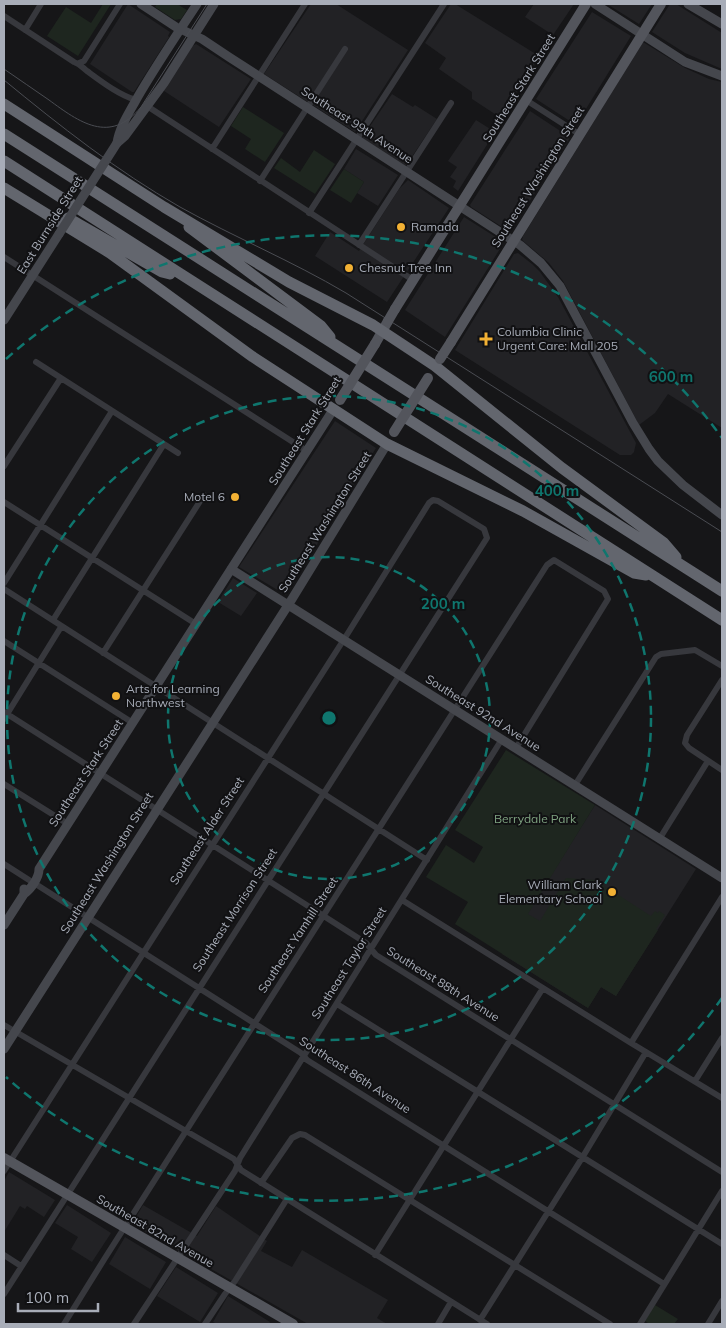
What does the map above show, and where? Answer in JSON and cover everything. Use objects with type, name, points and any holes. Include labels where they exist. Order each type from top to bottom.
[{"type":"highway","points":[[4,104],[164,207],[289,282],[373,325],[382,332],[438,362],[555,462],[664,543],[684,566]]},
{"type":"highway","points":[[4,134],[722,591]]},
{"type":"highway","points":[[4,161],[722,620]]},
{"type":"highway","points":[[4,187],[53,209],[162,272],[190,281]]},
{"type":"highway","points":[[4,187],[110,253],[218,333],[336,405],[387,444],[523,511],[634,573],[653,577]]},
{"type":"highway","points":[[164,207],[200,237],[321,326],[338,346]]},
{"type":"main road","name":"Southeast Stark Street","points":[[336,405],[586,4]]},
{"type":"main road","name":"Southeast Washington Street","points":[[387,444],[660,4]]},
{"type":"main road","name":"Southeast 82nd Avenue","points":[[7,1160],[230,1288],[278,1320],[293,1324]]},
{"type":"street","points":[[24,30],[41,4]]},
{"type":"street","points":[[79,63],[84,61],[120,4]]},
{"type":"street","name":"Southeast 99th Avenue","points":[[141,4],[258,76],[537,258],[560,286],[632,423],[649,449],[677,480],[722,515]]},
{"type":"street","name":"East Burnside Street","points":[[4,320],[117,142],[125,136],[147,106],[187,32],[197,4]]},
{"type":"street","name":"East Burnside Street","points":[[117,142],[118,135],[136,100],[187,32],[214,4]]},
{"type":"street","points":[[212,149],[305,4]]},
{"type":"street","points":[[309,213],[444,4]]},
{"type":"street","points":[[596,4],[685,62],[722,76]]},
{"type":"street","points":[[688,4],[722,24]]},
{"type":"street","points":[[4,16],[74,62],[79,63],[86,70],[120,92],[136,100]]},
{"type":"street","points":[[260,181],[345,49]]},
{"type":"street","points":[[526,100],[579,134]]},
{"type":"street","points":[[359,245],[451,103]]},
{"type":"street","points":[[147,106],[413,280]]},
{"type":"street","points":[[4,257],[307,451]]},
{"type":"street","points":[[36,362],[178,453]]},
{"type":"street","points":[[4,466],[61,378]]},
{"type":"street","name":"Southeast Stark Street","points":[[4,925],[24,894],[28,891],[31,881],[39,874],[39,869],[336,405]]},
{"type":"street","points":[[4,583],[112,411]]},
{"type":"street","points":[[53,620],[164,444]]},
{"type":"street","name":"Southeast Washington Street","points":[[4,1049],[288,605],[387,444]]},
{"type":"street","points":[[103,653],[204,495]]},
{"type":"street","name":"Southeast Alder Street","points":[[4,1171],[7,1160],[72,1065],[429,503],[433,500],[438,501],[484,529],[487,538]]},
{"type":"street","points":[[4,502],[196,624]]},
{"type":"street","points":[[709,504],[714,503],[722,508]]},
{"type":"street","name":"Southeast Morrison Street","points":[[4,1294],[487,538]]},
{"type":"street","name":"Southeast Yamhill Street","points":[[64,1324],[547,565],[554,560],[604,591],[608,595],[607,603],[516,748]]},
{"type":"street","name":"Southeast 92nd Avenue","points":[[231,569],[722,878]]},
{"type":"street","points":[[4,589],[427,860]]},
{"type":"street","points":[[5,715],[61,626]]},
{"type":"street","points":[[4,641],[133,723]]},
{"type":"street","points":[[575,785],[656,657],[661,654],[695,650],[722,666]]},
{"type":"street","points":[[722,680],[687,735],[685,743],[689,748],[722,770]]},
{"type":"street","name":"Southeast 88th Avenue","points":[[5,715],[101,773],[268,879],[366,943],[376,955],[722,1172]]},
{"type":"street","name":"Southeast Taylor Street","points":[[134,1324],[231,1177],[304,1056],[502,739]]},
{"type":"street","points":[[660,838],[708,761]]},
{"type":"street","points":[[4,784],[68,824]]},
{"type":"street","name":"Southeast 86th Avenue","points":[[4,864],[199,988],[304,1056],[307,1060],[664,1284]]},
{"type":"street","points":[[631,1043],[722,897]]},
{"type":"street","points":[[402,900],[722,1098]]},
{"type":"street","points":[[375,1255],[543,988]]},
{"type":"street","points":[[337,1004],[722,1244]]},
{"type":"street","points":[[4,1025],[234,1159],[241,1170],[261,1183],[488,1324]]},
{"type":"street","points":[[695,1081],[722,1038]]},
{"type":"street","points":[[480,1320],[646,1052]]},
{"type":"street","points":[[261,1183],[287,1144],[297,1135],[305,1134],[610,1324]]},
{"type":"street","points":[[640,1324],[722,1191]]},
{"type":"street","points":[[205,1324],[287,1199]]},
{"type":"street","points":[[4,1255],[21,1266]]},
{"type":"street","points":[[708,1324],[722,1301]]},
{"type":"street","points":[[438,1324],[451,1302]]},
{"type":"shaded area","points":[[128,4],[170,32],[169,37],[134,92],[90,64]]},
{"type":"shaded area","points":[[311,4],[336,4],[408,50],[355,132],[264,74]]},
{"type":"shaded area","points":[[451,4],[455,4],[539,56],[501,118],[472,99],[472,92],[439,69],[446,58],[425,43]]},
{"type":"shaded area","points":[[534,4],[574,4],[553,35],[525,17]]},
{"type":"shaded area","points":[[607,4],[652,4],[639,24]]},
{"type":"shaded area","points":[[670,4],[676,4],[722,33],[722,69],[685,53],[652,32]]},
{"type":"shaded area","points":[[592,12],[631,36],[576,125],[536,99]]},
{"type":"shaded area","points":[[643,42],[685,68],[709,79],[722,82],[722,428],[668,394],[655,413],[639,425],[563,281],[549,263],[522,240]]},
{"type":"shaded area","points":[[196,44],[251,79],[219,127],[161,89],[192,46]]},
{"type":"shaded area","points":[[392,94],[413,107],[415,105],[437,119],[405,167],[362,138]]},
{"type":"shaded area","points":[[530,111],[568,136],[569,139],[510,232],[470,205]]},
{"type":"shaded area","points":[[476,120],[495,132],[458,191],[453,187],[456,181],[450,177],[457,167],[448,161]]},
{"type":"shaded area","points":[[356,149],[398,175],[378,206],[357,193],[364,182],[344,169]]},
{"type":"shaded area","points":[[408,180],[449,208],[387,302],[315,256],[330,232],[359,251],[399,189]]},
{"type":"shaded area","points":[[464,217],[502,241],[503,244],[445,337],[405,310]]},
{"type":"shaded area","points":[[518,253],[540,272],[558,297],[636,443],[634,452],[631,455],[620,455],[455,350],[514,254]]},
{"type":"shaded area","points":[[335,421],[376,448],[286,595],[239,567]]},
{"type":"shaded area","points":[[233,578],[257,593],[241,616],[218,602]]},
{"type":"shaded area","name":"William Clark Elementary School","points":[[595,805],[696,869],[616,996],[601,987],[588,1008],[502,954]]},
{"type":"shaded area","points":[[9,1172],[55,1200],[44,1217],[27,1206],[25,1209],[20,1206],[4,1232],[4,1181]]},
{"type":"shaded area","points":[[67,1205],[111,1233],[92,1262],[71,1249],[78,1237],[55,1223]]},
{"type":"shaded area","points":[[143,1205],[197,1236],[216,1206],[267,1241],[261,1251],[292,1267],[302,1250],[388,1300],[377,1318],[387,1324],[308,1324],[132,1224]]},
{"type":"shaded area","points":[[125,1237],[166,1262],[150,1289],[109,1264]]},
{"type":"shaded area","points":[[176,1267],[218,1293],[200,1322],[157,1296]]},
{"type":"shaded area","points":[[228,1296],[270,1322],[269,1324],[217,1324],[213,1322]]},
{"type":"green space","points":[[103,4],[111,4],[78,56],[47,36],[66,7],[91,23]]},
{"type":"green space","points":[[157,4],[177,4],[187,10],[181,19],[175,20],[155,7]]},
{"type":"green space","points":[[243,107],[284,133],[265,162],[245,149],[251,139],[231,126]]},
{"type":"green space","points":[[314,150],[335,164],[315,194],[274,168],[281,158],[300,172]]},
{"type":"green space","points":[[344,169],[364,182],[351,203],[330,190]]},
{"type":"green space","name":"Berrydale Park","points":[[506,750],[595,805],[528,914],[540,921],[566,878],[595,880],[651,916],[655,911],[665,915],[656,929],[658,930],[616,996],[601,987],[588,1008],[455,924],[468,902],[426,877],[446,845],[474,863],[483,847],[455,830]]},
{"type":"green space","points":[[655,1305],[678,1319],[674,1324],[649,1324],[645,1321]]},
{"type":"tram line","points":[[4,69],[83,122],[106,127],[118,125],[129,119],[141,107],[207,4]]},
{"type":"tram line","points":[[4,80],[89,147],[157,193],[200,218],[305,270],[346,293],[722,532]]},
{"type":"place","name":"Ramada","points":[[401,227]]},
{"type":"place","name":"Chesnut Tree Inn","points":[[349,268]]},
{"type":"place","name":"Columbia Clinic Urgent Care: Mall 205","points":[[486,339]]},
{"type":"place","name":"Motel 6","points":[[235,497]]},
{"type":"place","name":"Arts for Learning Northwest","points":[[116,696]]},
{"type":"place","name":"William Clark Elementary School","points":[[612,892]]}]
